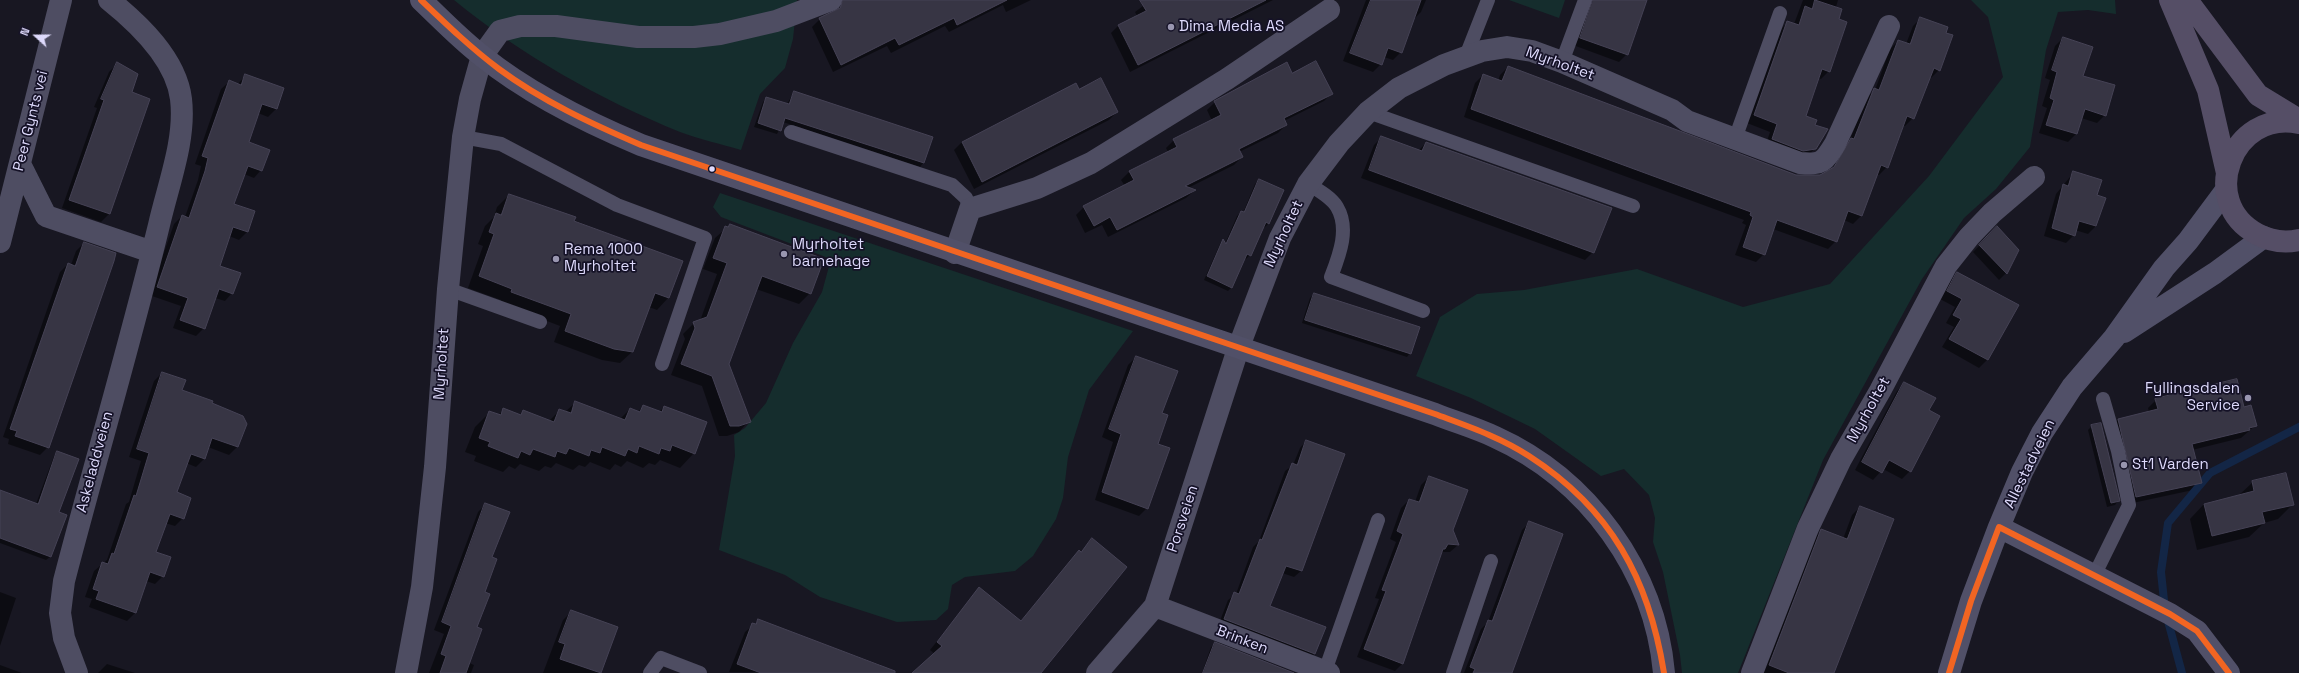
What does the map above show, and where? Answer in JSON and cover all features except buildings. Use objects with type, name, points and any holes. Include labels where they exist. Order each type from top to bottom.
[{"type":"main road","points":[[421,0],[482,56],[543,97],[627,140],[676,159],[1495,437],[1542,463],[1575,489],[1610,529],[1633,568],[1655,622],[1664,673]]},
{"type":"main road","points":[[2170,0],[2208,90],[2231,206],[2240,221],[2251,231],[2280,240],[2299,256]]},
{"type":"main road","points":[[2186,0],[2258,94],[2299,120]]},
{"type":"main road","points":[[2226,181],[2231,156],[2240,142],[2253,131],[2270,123],[2289,121],[2299,123]]},
{"type":"main road","name":"Allestadveien","points":[[1949,673],[1971,601],[1999,527],[2022,472],[2042,433],[2072,387],[2114,338],[2164,268],[2188,241],[2226,181]]},
{"type":"main road","name":"Allestadveien","points":[[2114,338],[2215,273],[2280,240]]},
{"type":"main road","points":[[1999,527],[2095,574],[2170,614],[2197,631],[2230,673]]},
{"type":"street","name":"Peer Gynts vei","points":[[0,242],[61,0]]},
{"type":"street","name":"Askeladdveien","points":[[77,673],[64,638],[61,620],[64,581],[152,252],[182,124],[181,98],[175,78],[164,58],[134,20],[109,0]]},
{"type":"street","name":"Myrholtet","points":[[406,673],[422,587],[435,467],[448,289],[463,137],[470,99],[482,56],[500,31],[520,26],[556,26],[638,37],[694,37],[720,34],[776,21],[831,0]]},
{"type":"street","points":[[955,253],[970,209],[1037,188],[1091,163],[1227,79],[1329,10]]},
{"type":"street","name":"Myrholtet","points":[[1238,349],[1280,238],[1308,184],[1339,143],[1368,112],[1399,88],[1444,65],[1482,51],[1507,47],[1532,51],[1562,62],[1672,110],[1687,121],[1800,163],[1815,164],[1825,160],[1835,144],[1889,26]]},
{"type":"street","points":[[20,164],[46,216],[152,252]]},
{"type":"street","name":"Myrholtet","points":[[1752,673],[1808,528],[1838,466],[1946,266],[1969,237],[1992,213],[2034,177]]},
{"type":"street","name":"Porsveien","points":[[1098,673],[1155,606],[1238,349]]},
{"type":"street","name":"Brinken","points":[[1155,606],[1327,672]]},
{"type":"lane","points":[[1466,56],[1488,0]]},
{"type":"lane","points":[[1562,62],[1585,0]]},
{"type":"lane","points":[[1735,139],[1780,13]]},
{"type":"lane","points":[[1368,112],[1632,206]]},
{"type":"lane","points":[[791,132],[952,185],[966,198],[970,209]]},
{"type":"lane","points":[[463,137],[501,144],[617,205],[705,238],[662,364]]},
{"type":"lane","points":[[1308,184],[1337,207],[1341,218],[1342,246],[1331,277],[1423,311]]},
{"type":"lane","points":[[448,289],[540,322]]},
{"type":"lane","points":[[2095,574],[2129,505],[2118,451],[2103,399]]},
{"type":"lane","points":[[1327,672],[1378,520]]},
{"type":"lane","points":[[1453,673],[1491,561]]},
{"type":"lane","points":[[650,673],[661,658],[700,673]]},
{"type":"green space","points":[[454,0],[797,0],[793,39],[785,68],[760,94],[741,150],[680,132],[591,90],[562,74],[506,39]]},
{"type":"green space","points":[[1509,0],[1565,0],[1559,18]]},
{"type":"green space","points":[[1971,0],[2115,0],[2116,14],[2088,10],[2058,12],[2046,50],[2030,147],[1996,189],[1964,218],[1922,279],[1823,460],[1738,673],[1682,673],[1680,655],[1663,572],[1653,542],[1655,518],[1649,495],[1624,469],[1601,476],[1535,429],[1471,398],[1416,376],[1440,317],[1477,294],[1524,290],[1637,269],[1743,307],[1830,284],[1929,176],[2003,77],[1988,17]]},
{"type":"green space","points":[[720,193],[1133,331],[1089,390],[1068,457],[1063,498],[1056,519],[1033,556],[1015,571],[965,577],[952,585],[948,609],[936,620],[897,622],[820,597],[785,575],[719,550],[735,456],[734,435],[745,428],[766,403],[793,343],[822,292],[831,259],[721,217],[713,207]]},
{"type":"waterway","points":[[2182,673],[2165,610],[2161,572],[2168,523],[2210,473],[2299,427]]},
{"type":"transit line","points":[[421,0],[479,53],[515,81],[550,102],[604,129],[641,145],[1435,414],[1483,432],[1507,443],[1529,456],[1558,477],[1583,499],[1604,523],[1622,549],[1636,577],[1648,607],[1657,639],[1664,673]]},
{"type":"transit line","points":[[1949,673],[1971,601],[1999,527],[2170,614],[2197,631],[2229,673]]},
{"type":"place","name":"Dima Media AS","points":[[1171,27]]},
{"type":"place","name":"Myrholtet barnehage","points":[[784,254]]},
{"type":"place","name":"Rema 1000 Myrholtet","points":[[556,259]]},
{"type":"place","name":"Fyllingsdalen Service","points":[[2248,398]]},
{"type":"place","name":"St1 Varden","points":[[2124,465]]}]
